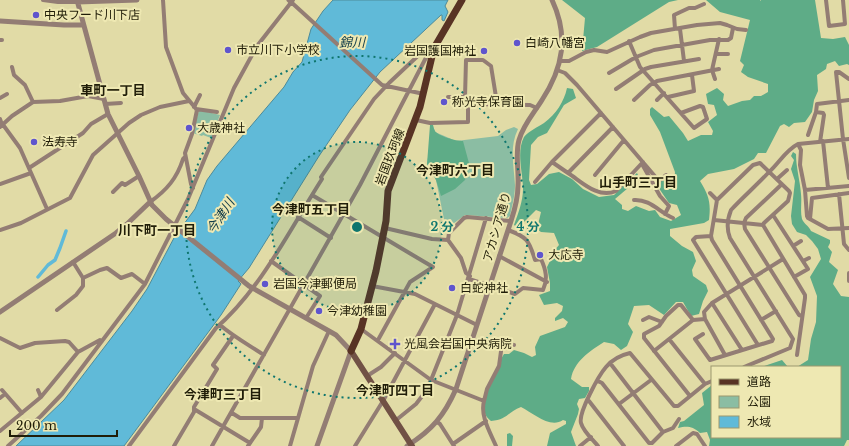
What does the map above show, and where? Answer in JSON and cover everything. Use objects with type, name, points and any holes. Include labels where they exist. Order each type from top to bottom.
[{"type":"main road","name":"岩国玖珂線","points":[[351,351],[361,329],[372,286],[385,228],[388,190],[416,120],[424,94],[433,48],[462,0]]},
{"type":"main road","points":[[351,351],[410,445]]},
{"type":"street","points":[[43,0],[58,2],[135,0]]},
{"type":"street","points":[[163,0],[166,47],[183,93],[195,108],[217,112]]},
{"type":"street","name":"アカシア通り","points":[[410,445],[422,437],[437,422],[449,405],[456,389],[511,221],[518,196],[517,152],[519,141],[522,132],[547,91],[560,61],[562,38],[561,28],[557,11],[552,0]]},
{"type":"street","points":[[826,0],[829,26],[845,24],[843,0]]},
{"type":"street","points":[[77,1],[108,114],[140,176],[150,202],[157,211],[245,283],[336,335],[351,351],[317,446]]},
{"type":"street","points":[[8,446],[52,405],[75,378],[145,284],[176,227],[236,83],[257,46],[292,1],[386,87],[424,94]]},
{"type":"street","points":[[684,61],[682,45],[674,15],[689,8],[695,8],[704,4]]},
{"type":"street","points":[[0,21],[83,25]]},
{"type":"street","points":[[560,61],[568,62],[586,52],[594,50],[607,52],[629,41],[651,33],[711,23],[727,24],[733,28],[746,30]]},
{"type":"street","points":[[609,74],[636,57],[654,50],[719,39],[728,40],[731,38],[733,28]]},
{"type":"street","points":[[715,79],[712,70],[719,39]]},
{"type":"street","points":[[629,41],[640,67],[694,128],[707,120],[703,107],[700,106],[682,113]]},
{"type":"street","points":[[129,446],[216,328],[252,287],[271,261],[322,180],[321,177],[374,99],[426,48],[433,48],[331,238],[212,446]]},
{"type":"street","points":[[716,54],[728,54]]},
{"type":"street","points":[[616,89],[651,67],[699,59]]},
{"type":"street","points":[[465,97],[466,60],[483,60],[491,66],[496,97],[493,104]]},
{"type":"street","points":[[12,66],[14,75],[25,85],[34,102]]},
{"type":"street","points":[[634,100],[654,82],[719,69]]},
{"type":"street","points":[[557,70],[564,73],[572,80],[659,181],[666,175]]},
{"type":"street","points":[[849,79],[839,72],[836,72],[843,139],[849,178]]},
{"type":"street","points":[[668,97],[694,91],[692,74]]},
{"type":"street","points":[[656,100],[664,93]]},
{"type":"street","points":[[0,98],[7,94]]},
{"type":"street","points":[[193,188],[185,153],[195,120],[195,108],[200,95]]},
{"type":"street","points":[[1,126],[34,102],[60,101],[85,96],[105,102],[121,103]]},
{"type":"street","points":[[416,120],[430,123],[468,122],[468,104],[470,104],[470,97],[448,97]]},
{"type":"street","points":[[808,135],[816,112],[817,104],[849,100]]},
{"type":"street","points":[[0,230],[21,223],[70,198],[93,155],[129,123],[141,115],[160,107],[189,101]]},
{"type":"street","points":[[470,104],[530,105],[536,108]]},
{"type":"street","points":[[816,112],[823,113],[824,115],[822,142],[828,188]]},
{"type":"street","points":[[535,182],[552,162],[601,113]]},
{"type":"street","points":[[0,184],[30,171],[83,133],[91,124],[108,114]]},
{"type":"street","points":[[0,119],[1,126],[16,143],[47,209]]},
{"type":"street","points":[[568,173],[613,127]]},
{"type":"street","points":[[746,366],[790,348],[793,342],[792,337],[730,238],[727,231],[731,210],[770,172],[789,150],[798,144],[849,139]]},
{"type":"street","points":[[595,175],[624,140]]},
{"type":"street","points":[[798,144],[801,150],[800,165],[805,190],[807,216],[828,229],[849,228]]},
{"type":"street","points":[[0,312],[127,224],[164,191],[176,177],[185,157]]},
{"type":"street","points":[[552,162],[599,192],[611,193],[616,191],[642,163]]},
{"type":"street","points":[[642,163],[660,196],[669,206],[665,214]]},
{"type":"street","points":[[703,334],[695,339],[710,360],[772,341],[711,236],[716,200],[756,163],[762,165],[789,191],[789,199],[764,223],[764,226]]},
{"type":"street","points":[[777,179],[787,170]]},
{"type":"street","points":[[113,192],[122,183],[125,185],[140,176]]},
{"type":"street","points":[[782,184],[746,218],[744,223],[745,229],[769,268],[799,315],[802,316]]},
{"type":"street","points":[[805,190],[849,186]]},
{"type":"street","points":[[710,193],[716,200]]},
{"type":"street","points":[[810,219],[812,198],[849,193]]},
{"type":"street","points":[[839,194],[844,244],[849,250]]},
{"type":"street","points":[[312,195],[433,267],[410,282],[378,340]]},
{"type":"street","points":[[634,200],[641,199],[673,218]]},
{"type":"street","points":[[773,215],[808,270],[794,277]]},
{"type":"street","points":[[298,217],[331,238]]},
{"type":"street","points":[[508,230],[522,236],[531,246],[534,260],[541,259],[547,282],[543,290],[523,288],[515,294],[469,278],[461,258],[448,240],[449,232],[464,218],[486,218],[511,221]]},
{"type":"street","points":[[395,421],[416,404],[431,380],[457,315],[486,218]]},
{"type":"street","points":[[714,220],[764,226]]},
{"type":"street","points":[[764,226],[782,259],[805,295],[796,355]]},
{"type":"street","points":[[385,228],[432,239],[448,240]]},
{"type":"street","points":[[711,236],[696,237],[693,240],[758,345]]},
{"type":"street","points":[[793,246],[801,241]]},
{"type":"street","points":[[499,256],[547,282]]},
{"type":"street","points":[[803,261],[809,258]]},
{"type":"street","points":[[725,355],[705,319],[704,312],[712,303],[782,259]]},
{"type":"street","points":[[271,261],[320,296],[306,318]]},
{"type":"street","points":[[57,310],[76,295],[83,286],[83,278],[73,262]]},
{"type":"street","points":[[83,278],[107,268],[121,278],[132,274],[145,284]]},
{"type":"street","points":[[849,273],[849,281]]},
{"type":"street","points":[[372,286],[406,291],[477,325]]},
{"type":"street","points":[[712,303],[742,350]]},
{"type":"street","points":[[355,446],[383,401],[435,304]]},
{"type":"street","points":[[690,396],[644,338],[644,334],[658,327],[671,310],[678,305],[681,305],[693,320]]},
{"type":"street","points":[[761,320],[776,311]]},
{"type":"street","points":[[643,320],[649,317],[662,322]]},
{"type":"street","points":[[654,351],[693,320],[705,319]]},
{"type":"street","points":[[220,325],[233,336],[242,340],[264,355]]},
{"type":"street","points":[[361,329],[431,380],[484,400]]},
{"type":"street","points":[[290,446],[317,357],[329,331]]},
{"type":"street","points":[[174,446],[194,407],[217,369],[213,365],[233,336]]},
{"type":"street","points":[[0,338],[20,348],[35,343],[65,341],[69,342],[78,352]]},
{"type":"street","points":[[669,339],[705,384]]},
{"type":"street","points":[[0,431],[42,397],[78,352],[100,340],[102,341]]},
{"type":"street","points":[[472,340],[514,346]]},
{"type":"street","points":[[793,342],[798,343]]},
{"type":"street","points":[[496,446],[482,410],[487,389],[499,366],[502,344]]},
{"type":"street","points":[[367,376],[381,367],[395,353]]},
{"type":"street","points":[[598,446],[583,427],[580,418],[587,400],[610,363],[630,353],[674,406],[678,406],[705,384],[711,381]]},
{"type":"street","points":[[610,363],[664,432]]},
{"type":"street","points":[[619,404],[651,380]]},
{"type":"street","points":[[598,381],[602,383],[649,444],[664,432],[673,428],[679,419]]},
{"type":"street","points":[[38,390],[42,397]]},
{"type":"street","points":[[0,398],[4,392],[22,413]]},
{"type":"street","points":[[587,400],[624,446]]},
{"type":"street","points":[[194,409],[224,427],[249,445],[261,427],[262,418]]},
{"type":"street","points":[[232,413],[240,418],[298,418]]},
{"type":"street","points":[[437,422],[440,424],[454,445],[486,421]]},
{"type":"street","points":[[678,445],[694,433],[697,434],[705,446]]},
{"type":"street","points":[[580,446],[591,437]]},
{"type":"green space","points":[[562,0],[678,0],[669,2],[597,47],[582,51],[585,18]]},
{"type":"green space","points":[[706,0],[815,0],[821,38],[833,39],[845,37],[849,45],[849,65],[839,66],[835,61],[827,64],[826,69],[817,75],[818,91],[814,100],[812,112],[805,122],[794,123],[789,127],[784,124],[780,126],[766,153],[758,153],[754,159],[734,169],[708,174],[700,181],[709,199],[709,220],[704,223],[670,229],[670,236],[682,246],[693,252],[696,261],[692,270],[693,276],[706,285],[708,291],[699,314],[691,316],[683,302],[676,302],[664,315],[649,305],[634,306],[628,324],[633,332],[627,346],[621,350],[614,344],[604,342],[583,357],[575,367],[571,379],[582,387],[589,387],[589,391],[585,398],[579,399],[577,404],[579,409],[578,414],[571,432],[576,446],[547,446],[550,433],[566,424],[566,421],[563,420],[553,423],[536,416],[521,407],[501,419],[491,421],[486,415],[484,409],[489,388],[504,354],[509,354],[514,350],[532,357],[536,355],[535,347],[540,336],[565,327],[568,322],[563,318],[555,321],[555,318],[562,311],[563,306],[557,303],[544,305],[539,295],[550,291],[547,267],[552,253],[559,245],[554,233],[541,232],[537,229],[541,212],[536,210],[518,228],[514,225],[523,194],[520,149],[524,137],[544,123],[556,112],[562,103],[567,88],[573,89],[576,98],[564,105],[547,133],[538,137],[531,145],[529,180],[531,185],[537,184],[549,174],[559,172],[572,179],[583,189],[599,197],[614,195],[637,173],[638,175],[629,183],[628,188],[615,199],[622,205],[622,209],[628,211],[636,206],[649,211],[655,210],[660,217],[671,221],[681,215],[677,205],[669,203],[656,184],[666,178],[669,185],[674,184],[675,172],[660,132],[650,115],[650,109],[652,107],[664,117],[669,116],[688,141],[701,135],[712,135],[713,131],[708,122],[717,115],[714,105],[708,104],[706,94],[717,88],[724,94],[723,100],[728,106],[750,100],[754,96],[761,96],[768,92],[768,84],[748,77],[741,72],[744,65],[740,61],[750,20],[720,12]]},
{"type":"green space","points":[[199,110],[220,115],[211,138],[193,133]]},
{"type":"green space","points":[[430,125],[433,125],[435,131],[440,135],[463,141],[470,167],[465,180],[455,189],[441,196],[436,180],[427,164]]},
{"type":"green space","points":[[433,125],[435,132],[456,141],[498,136],[506,130],[514,127],[518,129],[515,136],[513,150],[515,189],[510,216],[507,218],[465,215],[446,229],[436,180],[427,164]]},
{"type":"green space","points":[[793,152],[796,154],[801,194],[802,219],[811,231],[830,240],[828,247],[832,252],[829,262],[838,270],[833,284],[841,296],[849,297],[849,440],[847,440],[844,446],[709,446],[710,440],[707,432],[700,433],[689,427],[678,428],[680,422],[684,421],[704,405],[702,393],[711,386],[711,438],[841,438],[841,366],[799,366],[808,360],[811,339],[816,322],[817,296],[810,277],[821,259],[818,249],[812,241],[806,235],[797,232],[792,224],[791,216],[795,181],[791,169],[794,160],[791,156]]},
{"type":"green space","points":[[782,360],[787,366],[764,366]]},
{"type":"green space","points":[[510,433],[513,436],[512,446],[507,446],[507,434]]},
{"type":"water","name":"錦川","points":[[333,0],[448,0],[445,6],[448,12],[444,21],[442,20],[441,15],[380,72],[350,110],[319,156],[249,268],[238,281],[241,284],[221,315],[124,446],[16,446],[64,400],[132,311],[147,289],[175,236],[195,209],[207,180],[217,166],[284,87],[293,72],[302,62],[311,29],[323,11]]},
{"type":"waterway","points":[[38,277],[48,265],[55,260],[66,231]]},
{"type":"place","name":"中央フード川下店","points":[[36,15]]},
{"type":"place","name":"白崎八幡宮","points":[[517,43]]},
{"type":"place","name":"市立川下小学校","points":[[228,50]]},
{"type":"place","name":"岩国護国神社","points":[[484,51]]},
{"type":"place","name":"称光寺保育園","points":[[444,102]]},
{"type":"place","name":"大歳神社","points":[[189,128]]},
{"type":"place","name":"法寿寺","points":[[34,142]]},
{"type":"place","name":"大応寺","points":[[540,255]]},
{"type":"place","name":"岩国今津郵便局","points":[[265,284]]},
{"type":"place","name":"白蛇神社","points":[[452,288]]},
{"type":"place","name":"今津幼稚園","points":[[319,311]]},
{"type":"place","name":"光風会岩国中央病院","points":[[395,344]]},
{"type":"district","name":"車町一丁目","points":[[113,90]]},
{"type":"district","name":"今津町六丁目","points":[[455,170]]},
{"type":"district","name":"山手町三丁目","points":[[638,182]]},
{"type":"district","name":"今津町五丁目","points":[[311,209]]},
{"type":"district","name":"川下町一丁目","points":[[157,230]]},
{"type":"district","name":"今津町四丁目","points":[[395,390]]},
{"type":"district","name":"今津町三丁目","points":[[223,394]]},
{"type":"water label","name":"今津川","points":[[220,216]]}]
